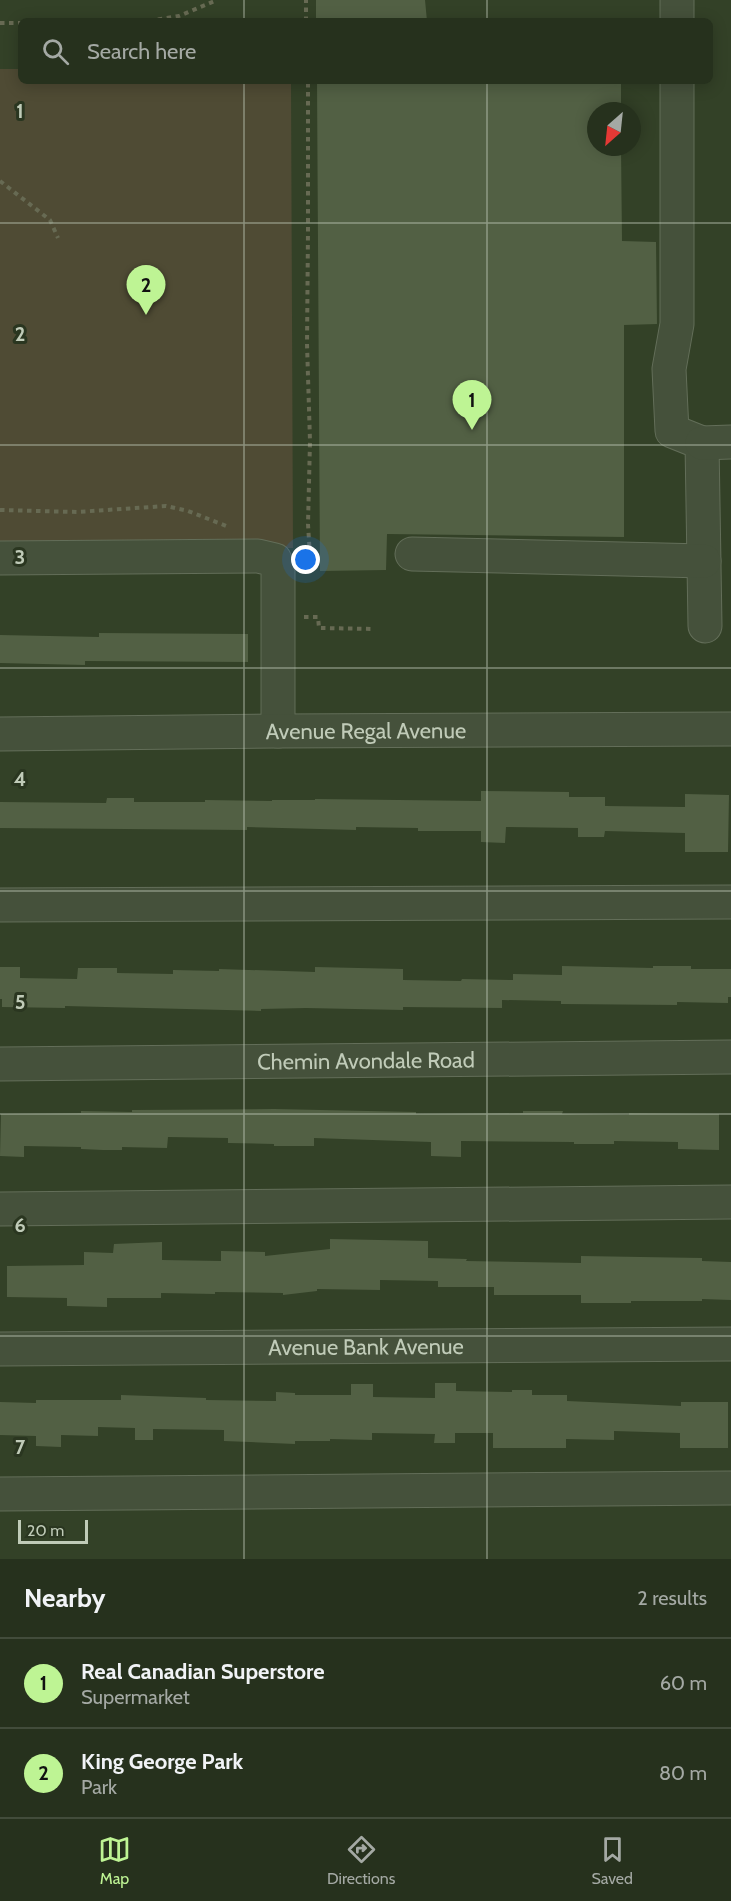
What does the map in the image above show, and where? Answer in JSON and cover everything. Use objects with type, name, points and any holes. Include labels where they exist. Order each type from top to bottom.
[{"type":"street","points":[[677,0],[677,18]]},
{"type":"street","points":[[677,84],[677,324],[669,369],[669,390],[672,431],[716,443],[704,561],[705,627]]},
{"type":"street","points":[[412,554],[704,561]]},
{"type":"street","points":[[0,558],[267,561],[278,618],[278,730]]},
{"type":"street","name":"Avenue Regal Avenue","points":[[0,734],[278,730],[731,729]]},
{"type":"street","points":[[0,905],[731,902]]},
{"type":"street","name":"Chemin Avondale Road","points":[[0,1064],[731,1057]]},
{"type":"street","points":[[0,1209],[731,1202]]},
{"type":"street","name":"Avenue Bank Avenue","points":[[0,1349],[731,1344]]},
{"type":"street","points":[[0,1494],[731,1488]]},
{"type":"path","points":[[167,18],[179,16],[216,0]]},
{"type":"path","points":[[306,0],[306,18]]},
{"type":"path","points":[[0,23],[18,23]]},
{"type":"path","points":[[0,510],[77,512],[166,506],[188,511],[238,531],[267,561],[309,557],[308,84]]},
{"type":"path","points":[[0,181],[50,220],[58,238]]},
{"type":"path","points":[[278,618],[318,617],[319,628],[374,629]]},
{"type":"shaded area","points":[[0,69],[18,69],[18,84],[291,84],[293,548],[0,548]]},
{"type":"building","points":[[316,0],[425,0],[427,18],[316,18]]},
{"type":"building","points":[[317,84],[621,84],[621,102],[587,102],[587,156],[621,156],[622,241],[656,242],[657,324],[624,325],[624,537],[387,534],[386,570],[320,571]]},
{"type":"building","points":[[99,633],[248,634],[248,662],[85,661],[85,665],[0,663],[0,635],[99,637]]},
{"type":"building","points":[[481,791],[569,792],[569,797],[605,797],[605,806],[685,807],[685,794],[729,795],[728,852],[685,852],[685,833],[605,831],[604,837],[578,837],[578,828],[506,827],[505,843],[481,842],[481,831],[418,831],[418,828],[356,827],[356,830],[247,827],[247,830],[0,828],[0,802],[106,803],[107,798],[134,798],[134,802],[315,799],[481,801]]},
{"type":"building","points":[[562,966],[653,968],[653,966],[691,966],[691,969],[731,969],[731,997],[728,997],[728,1003],[677,1002],[677,1005],[561,1004],[561,1001],[502,1000],[502,1008],[403,1007],[403,1010],[306,1008],[261,1009],[261,1011],[65,1006],[65,1008],[2,1007],[2,999],[0,999],[0,967],[20,967],[20,978],[77,979],[78,968],[117,968],[117,973],[173,974],[173,970],[219,971],[219,969],[315,972],[315,967],[403,969],[403,980],[461,981],[462,979],[513,980],[513,974],[562,975]]},
{"type":"building","points":[[274,1109],[416,1112],[416,1114],[563,1111],[562,1114],[719,1114],[719,1150],[678,1149],[678,1142],[614,1141],[614,1144],[574,1144],[574,1142],[461,1141],[461,1157],[431,1156],[431,1142],[314,1138],[314,1146],[274,1146],[274,1144],[228,1143],[228,1138],[168,1137],[167,1148],[122,1147],[122,1150],[103,1150],[81,1149],[81,1147],[24,1146],[24,1157],[0,1156],[1,1114]]},
{"type":"building","points":[[330,1239],[428,1241],[428,1258],[467,1259],[466,1261],[581,1263],[581,1256],[702,1258],[702,1261],[731,1262],[731,1300],[581,1303],[581,1295],[494,1295],[494,1287],[438,1287],[438,1281],[380,1280],[380,1290],[317,1289],[317,1291],[283,1295],[283,1293],[161,1293],[161,1298],[107,1298],[107,1307],[67,1306],[67,1298],[7,1297],[7,1266],[84,1265],[84,1252],[113,1253],[114,1244],[162,1242],[162,1260],[221,1261],[221,1251],[265,1252],[265,1256],[330,1249]]},
{"type":"building","points":[[435,1383],[456,1383],[456,1391],[532,1390],[532,1395],[567,1395],[567,1401],[681,1406],[681,1402],[728,1402],[728,1448],[680,1448],[680,1433],[614,1431],[614,1440],[566,1439],[566,1448],[493,1448],[493,1433],[455,1433],[455,1443],[434,1443],[435,1434],[372,1433],[372,1440],[330,1439],[330,1441],[295,1441],[295,1444],[224,1441],[224,1430],[153,1429],[153,1440],[135,1440],[135,1428],[98,1427],[98,1436],[61,1435],[61,1447],[36,1446],[36,1436],[0,1435],[0,1402],[121,1400],[121,1395],[276,1401],[276,1392],[295,1393],[295,1395],[351,1395],[351,1384],[373,1384],[373,1397],[435,1398]]},
{"type":"place","name":"King George Park","points":[[146,315]]},
{"type":"place","name":"Real Canadian Superstore","points":[[472,430]]}]
